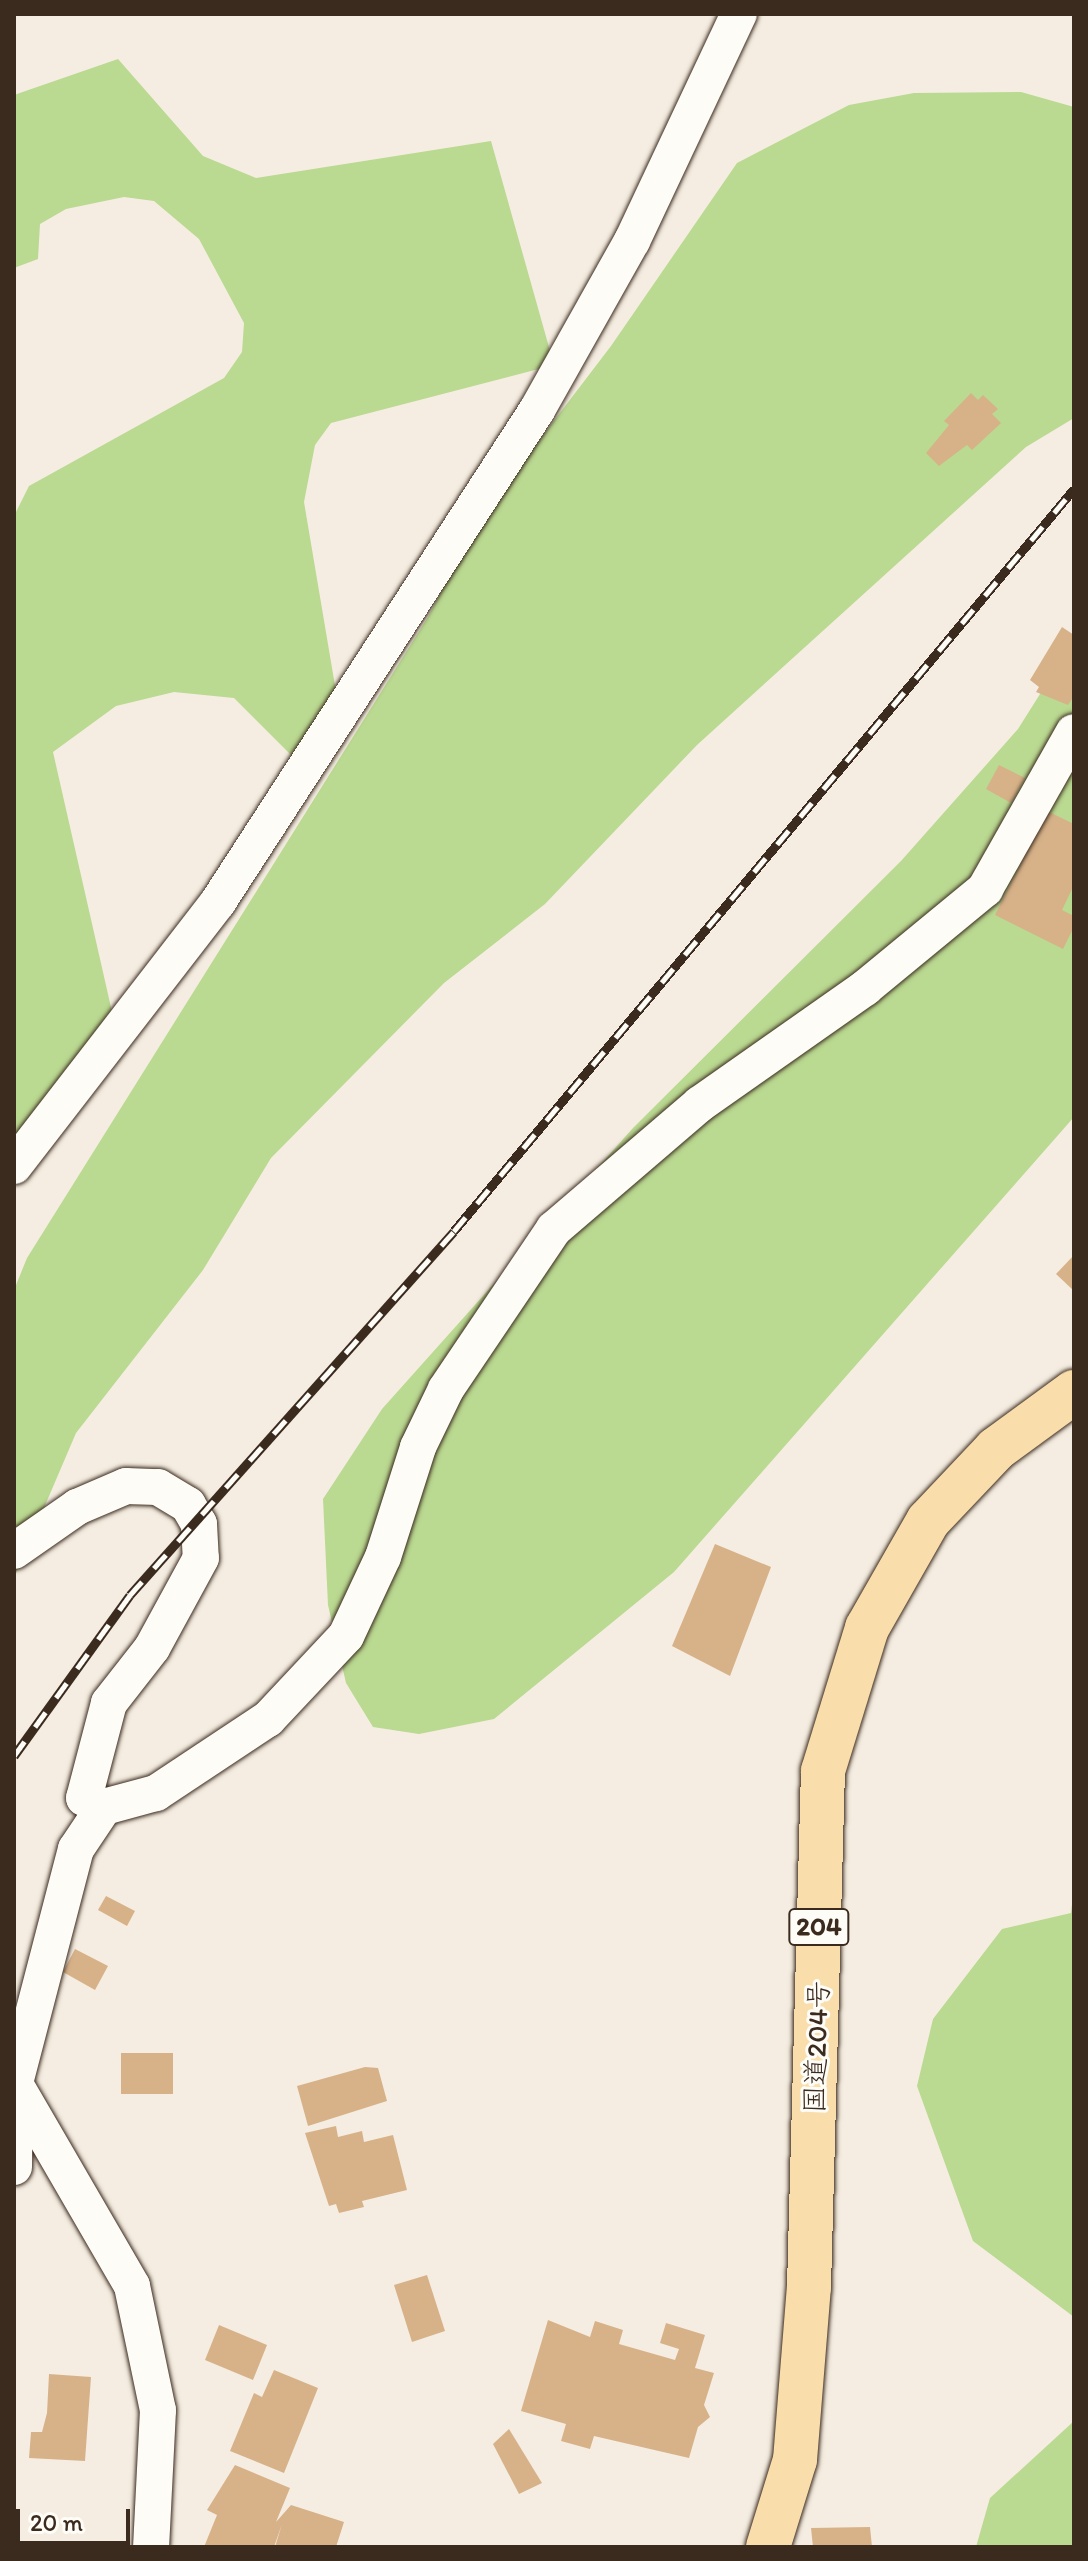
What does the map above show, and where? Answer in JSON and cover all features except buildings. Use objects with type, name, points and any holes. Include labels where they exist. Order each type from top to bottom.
[{"type":"highway","name":"国道204号","points":[[768,2547],[795,2460],[809,2287],[823,1771],[867,1628],[928,1521],[996,1449],[1074,1392]]},
{"type":"street","points":[[14,1166],[218,902],[537,410],[632,241],[739,14]]},
{"type":"street","points":[[14,1551],[77,1507],[126,1486],[158,1487],[188,1505],[199,1524],[201,1558],[152,1648],[109,1703],[84,1798],[104,1807],[156,1793],[268,1719],[346,1636],[383,1557],[418,1447],[446,1389],[554,1229],[700,1104],[865,988],[985,889],[1074,732]]},
{"type":"street","points":[[14,2167],[15,2083],[76,1849],[104,1807]]},
{"type":"street","points":[[15,2083],[132,2286],[158,2410],[151,2547]]},
{"type":"green space","points":[[118,59],[203,156],[256,178],[491,141],[554,365],[331,423],[315,445],[304,502],[344,739],[299,763],[234,698],[174,692],[116,706],[53,752],[120,1047],[14,1184],[14,516],[29,486],[224,378],[242,352],[244,323],[199,239],[154,201],[124,197],[66,209],[40,224],[38,259],[14,268],[14,95]]},
{"type":"green space","points":[[1021,92],[1074,107],[1074,418],[1026,447],[697,745],[545,904],[444,983],[271,1158],[203,1270],[76,1433],[14,1578],[14,1290],[27,1258],[428,617],[479,519],[611,346],[737,163],[849,105],[914,93]]},
{"type":"green space","points":[[1074,640],[1074,1117],[674,1572],[494,1719],[419,1734],[373,1727],[346,1683],[328,1605],[323,1499],[382,1409],[633,1128],[901,861],[1018,729]]},
{"type":"green space","points":[[1074,1887],[1074,2317],[973,2241],[917,2086],[933,2019],[1002,1929],[1071,1913]]},
{"type":"green space","points":[[1074,2421],[1074,2547],[976,2547],[990,2498]]},
{"type":"railway","points":[[14,1756],[130,1595],[454,1231],[1074,489]]}]
